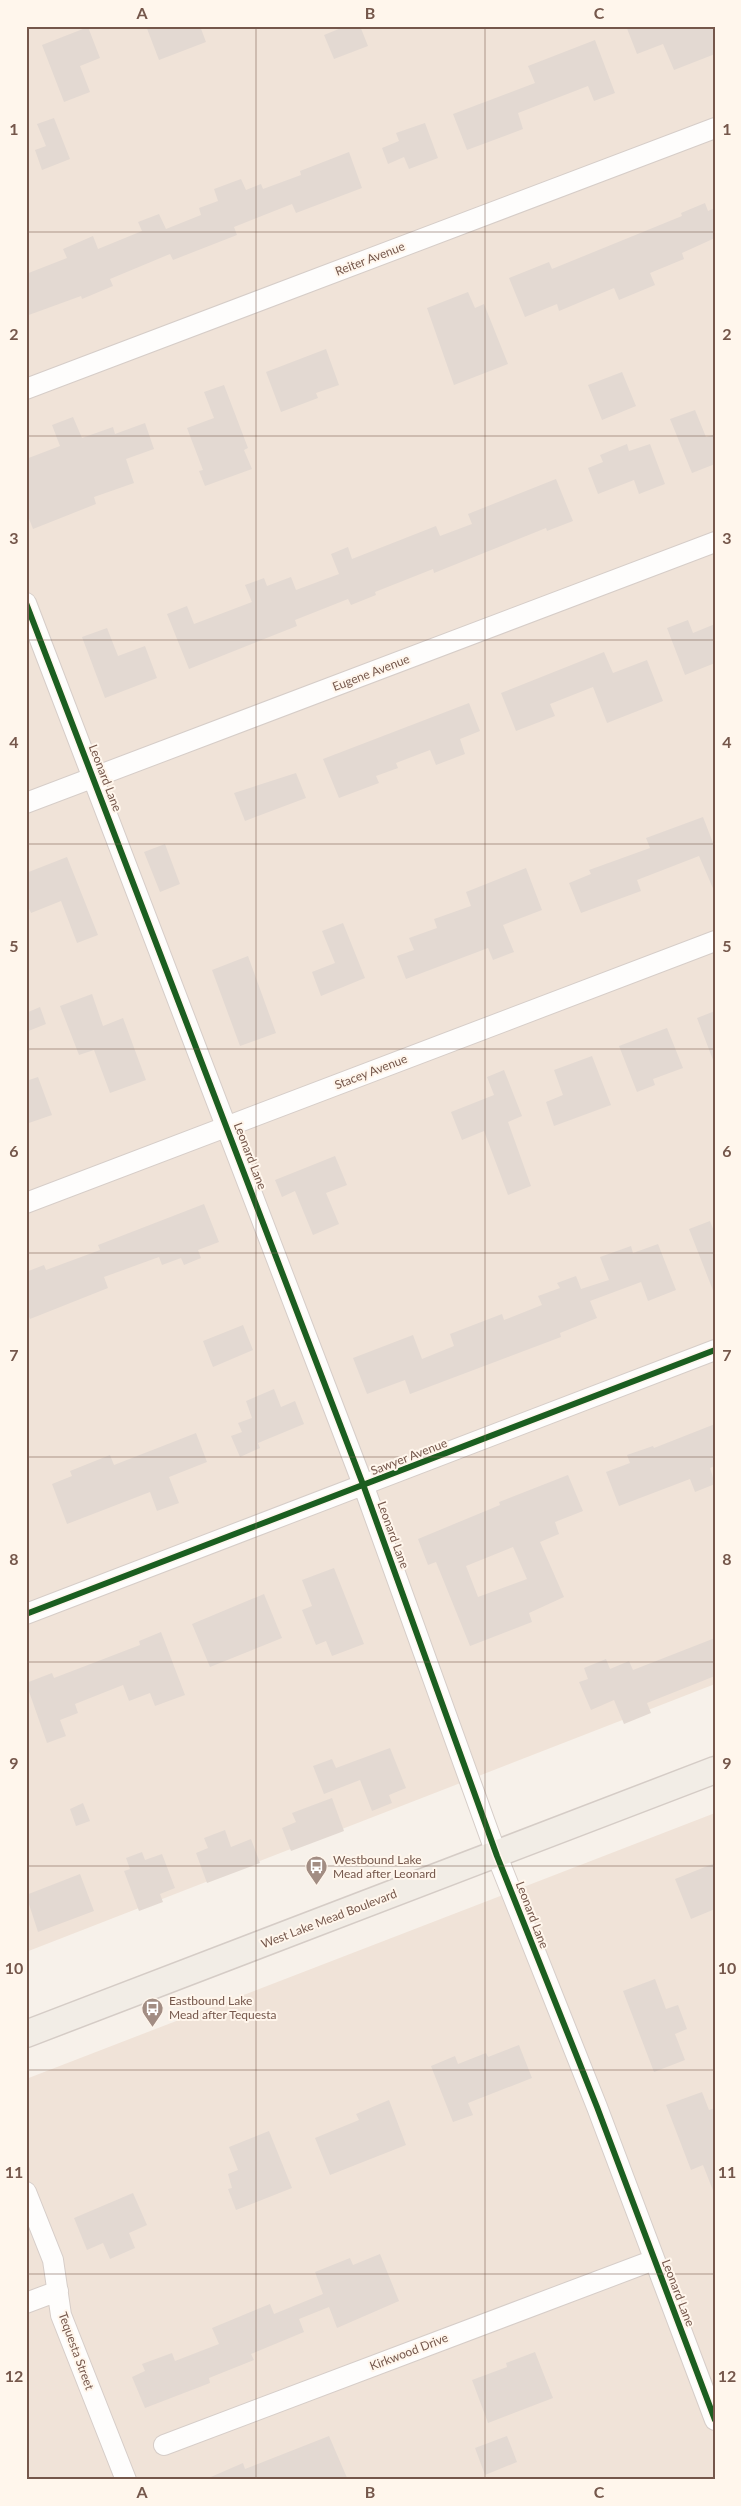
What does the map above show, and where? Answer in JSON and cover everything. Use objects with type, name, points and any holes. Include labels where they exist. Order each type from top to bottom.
[{"type":"main road","name":"West Lake Mead Boulevard","points":[[26,2034],[497,1856],[715,1770]]},
{"type":"street","name":"Reiter Avenue","points":[[26,389],[715,128]]},
{"type":"street","name":"Eugene Avenue","points":[[26,803],[715,542]]},
{"type":"street","name":"Leonard Lane","points":[[26,603],[364,1486],[497,1856],[597,2107],[715,2420]]},
{"type":"street","name":"Stacey Avenue","points":[[26,1203],[715,941]]},
{"type":"street","name":"Sawyer Avenue","points":[[26,1614],[715,1350]]},
{"type":"street","name":"Tequesta Street","points":[[26,2192],[52,2260],[61,2315],[126,2480]]},
{"type":"street","name":"Kirkwood Drive","points":[[164,2444],[654,2260]]},
{"type":"street","points":[[26,2303],[58,2291]]},
{"type":"shaded area","points":[[26,26],[715,26],[715,1684],[26,1952]]},
{"type":"shaded area","points":[[715,1813],[715,2480],[26,2480],[26,2079]]},
{"type":"building","points":[[146,26],[200,26],[206,42],[159,60]]},
{"type":"building","points":[[346,26],[360,26],[368,46],[334,59],[324,35]]},
{"type":"building","points":[[626,26],[715,26],[715,54],[674,70],[663,44],[637,54]]},
{"type":"building","points":[[88,27],[100,58],[80,66],[90,92],[64,102],[42,45]]},
{"type":"building","points":[[595,40],[615,93],[594,101],[588,86],[518,113],[523,129],[467,150],[453,114],[535,83],[528,66]]},
{"type":"building","points":[[54,118],[70,159],[42,170],[35,150],[46,146],[37,124]]},
{"type":"building","points":[[425,123],[438,158],[409,169],[404,157],[388,164],[382,148],[399,141],[396,133]]},
{"type":"building","points":[[349,152],[362,188],[296,213],[292,204],[234,227],[237,235],[173,260],[170,254],[110,279],[113,286],[82,299],[81,296],[26,316],[26,274],[67,258],[63,249],[93,236],[98,249],[142,231],[138,222],[159,214],[166,229],[201,215],[199,208],[218,201],[214,189],[241,179],[246,190],[261,184],[263,189],[301,175],[300,171]]},
{"type":"building","points":[[705,203],[708,211],[715,208],[715,238],[682,253],[684,259],[650,273],[655,285],[619,300],[614,288],[559,311],[557,304],[525,317],[509,278],[549,262],[552,269],[682,216],[681,213]]},
{"type":"building","points":[[468,292],[475,308],[484,304],[508,364],[454,385],[427,308]]},
{"type":"building","points":[[326,349],[339,385],[316,393],[318,398],[281,412],[266,372]]},
{"type":"building","points":[[622,372],[636,406],[602,420],[588,385]]},
{"type":"building","points":[[224,385],[248,448],[244,450],[252,469],[205,486],[199,471],[203,470],[187,428],[214,418],[204,392]]},
{"type":"building","points":[[695,410],[706,437],[715,434],[715,464],[692,473],[670,419]]},
{"type":"building","points":[[73,417],[82,438],[113,427],[115,434],[145,423],[154,449],[126,459],[134,483],[94,497],[96,504],[33,529],[26,511],[26,459],[60,446],[52,425]]},
{"type":"building","points":[[627,444],[629,451],[650,444],[665,484],[639,494],[634,480],[598,494],[588,468],[603,462],[600,455]]},
{"type":"building","points":[[556,479],[573,521],[547,531],[546,528],[434,573],[433,569],[375,592],[376,595],[351,605],[348,599],[295,620],[297,626],[189,669],[167,614],[187,606],[194,624],[252,602],[245,585],[264,578],[267,586],[291,577],[296,590],[339,574],[331,554],[348,547],[352,559],[436,526],[440,536],[472,524],[468,514]]},
{"type":"building","points":[[688,620],[693,633],[715,624],[715,663],[685,675],[667,628]]},
{"type":"building","points":[[107,628],[118,656],[145,646],[157,678],[105,698],[82,637]]},
{"type":"building","points":[[604,652],[613,673],[647,660],[663,701],[607,723],[593,687],[550,704],[555,716],[516,731],[501,693]]},
{"type":"building","points":[[469,703],[480,731],[460,739],[465,754],[436,765],[430,750],[396,763],[398,768],[376,776],[379,783],[339,798],[323,759]]},
{"type":"building","points":[[296,773],[306,798],[245,821],[234,793]]},
{"type":"building","points":[[703,817],[715,848],[715,893],[699,856],[637,880],[641,891],[581,913],[569,883],[591,874],[589,870],[650,848],[646,838]]},
{"type":"building","points":[[165,844],[180,884],[160,892],[144,852]]},
{"type":"building","points":[[67,857],[98,935],[77,943],[61,901],[31,913],[26,902],[26,873]]},
{"type":"building","points":[[526,868],[542,910],[503,925],[514,952],[493,960],[488,948],[406,979],[397,956],[414,950],[409,938],[437,928],[434,919],[471,906],[466,892]]},
{"type":"building","points":[[343,923],[365,978],[321,996],[312,972],[335,963],[322,931]]},
{"type":"building","points":[[248,956],[276,1033],[240,1046],[212,970]]},
{"type":"building","points":[[92,994],[103,1026],[123,1018],[146,1080],[110,1093],[94,1050],[79,1055],[60,1006]]},
{"type":"building","points":[[40,1007],[46,1024],[26,1032],[26,1013]]},
{"type":"building","points":[[715,1011],[715,1060],[713,1060],[697,1018]]},
{"type":"building","points":[[667,1028],[683,1068],[653,1079],[655,1085],[637,1092],[619,1046]]},
{"type":"building","points":[[592,1056],[611,1105],[554,1126],[546,1102],[563,1095],[554,1070]]},
{"type":"building","points":[[504,1070],[522,1116],[508,1122],[531,1186],[508,1195],[484,1131],[462,1140],[451,1112],[494,1095],[487,1077]]},
{"type":"building","points":[[38,1077],[52,1115],[26,1124],[26,1081]]},
{"type":"building","points":[[335,1156],[347,1185],[326,1193],[339,1224],[313,1235],[295,1191],[282,1197],[275,1180]]},
{"type":"building","points":[[204,1204],[219,1242],[198,1250],[201,1258],[184,1265],[181,1258],[162,1265],[159,1257],[104,1277],[108,1288],[30,1319],[26,1310],[26,1272],[44,1265],[46,1270],[100,1250],[98,1245]]},
{"type":"building","points":[[710,1221],[715,1234],[714,1293],[689,1229]]},
{"type":"building","points":[[658,1244],[676,1290],[648,1301],[641,1282],[590,1301],[597,1318],[560,1333],[561,1337],[410,1394],[405,1380],[367,1394],[353,1358],[413,1335],[422,1359],[454,1346],[450,1334],[502,1314],[504,1320],[542,1305],[538,1296],[560,1288],[557,1283],[576,1276],[581,1289],[609,1280],[600,1257],[631,1246],[633,1253]]},
{"type":"building","points":[[243,1325],[253,1350],[213,1367],[203,1341]]},
{"type":"building","points":[[274,1389],[281,1407],[295,1401],[304,1424],[258,1443],[260,1448],[240,1457],[231,1436],[242,1432],[238,1423],[252,1418],[246,1401]]},
{"type":"building","points":[[715,1424],[715,1466],[710,1468],[715,1484],[695,1492],[690,1479],[619,1506],[606,1472],[630,1463],[627,1455],[653,1446],[654,1448]]},
{"type":"building","points":[[196,1433],[207,1462],[169,1477],[179,1503],[157,1511],[150,1492],[67,1524],[52,1484],[72,1476],[70,1471],[110,1455],[114,1465]]},
{"type":"building","points":[[568,1475],[583,1511],[555,1522],[559,1534],[540,1542],[564,1597],[529,1613],[532,1622],[470,1646],[436,1562],[428,1565],[418,1539],[500,1505],[499,1502]],"holes":[[[513,1547],[527,1579],[478,1597],[466,1566]]]},
{"type":"building","points":[[334,1568],[364,1644],[332,1656],[326,1641],[316,1645],[302,1610],[312,1606],[302,1580]]},
{"type":"building","points":[[264,1594],[282,1638],[210,1667],[192,1624]]},
{"type":"building","points":[[161,1632],[185,1695],[155,1706],[150,1693],[129,1701],[123,1685],[75,1704],[78,1713],[60,1720],[66,1736],[47,1743],[26,1683],[52,1673],[54,1678],[140,1645],[139,1641]]},
{"type":"building","points":[[715,1638],[715,1676],[647,1703],[651,1713],[624,1724],[614,1700],[591,1710],[579,1682],[588,1679],[584,1668],[606,1659],[610,1669],[629,1661],[633,1670]]},
{"type":"building","points":[[390,1748],[406,1788],[389,1795],[392,1803],[372,1811],[360,1780],[324,1794],[313,1766],[332,1759],[336,1768]]},
{"type":"building","points":[[332,1798],[344,1831],[291,1851],[282,1828],[296,1822],[292,1813]]},
{"type":"building","points":[[83,1803],[90,1821],[76,1826],[70,1809]]},
{"type":"building","points":[[225,1830],[231,1847],[251,1839],[260,1863],[207,1883],[196,1853],[208,1848],[204,1838]]},
{"type":"building","points":[[142,1852],[145,1860],[162,1854],[175,1888],[160,1894],[163,1902],[139,1911],[124,1871],[130,1869],[126,1858]]},
{"type":"building","points":[[715,1863],[715,1909],[691,1919],[675,1879]]},
{"type":"building","points":[[80,1874],[94,1911],[38,1932],[26,1895]]},
{"type":"building","points":[[655,1979],[666,2009],[678,2005],[687,2029],[675,2034],[685,2060],[654,2072],[623,1991]]},
{"type":"building","points":[[519,2045],[532,2078],[468,2103],[473,2115],[453,2122],[431,2066],[455,2056],[458,2064],[486,2053],[488,2057]]},
{"type":"building","points":[[702,2092],[709,2110],[715,2108],[714,2193],[703,2165],[691,2170],[666,2105]]},
{"type":"building","points":[[389,2100],[406,2145],[330,2175],[315,2138],[359,2120],[356,2114]]},
{"type":"building","points":[[269,2131],[292,2188],[236,2210],[228,2189],[232,2188],[228,2174],[238,2170],[229,2147]]},
{"type":"building","points":[[133,2193],[147,2225],[129,2233],[135,2248],[110,2259],[103,2243],[87,2250],[74,2218]]},
{"type":"building","points":[[380,2254],[399,2301],[337,2328],[329,2307],[299,2319],[304,2332],[251,2354],[254,2360],[209,2378],[210,2383],[145,2408],[132,2377],[145,2371],[142,2364],[172,2353],[175,2361],[219,2344],[212,2328],[270,2304],[274,2314],[323,2294],[315,2272],[350,2258],[353,2265]]},
{"type":"building","points":[[535,2352],[553,2398],[488,2423],[472,2380],[507,2367],[506,2363]]},
{"type":"building","points":[[329,2436],[348,2480],[204,2480],[243,2463],[245,2469]]},
{"type":"building","points":[[507,2436],[517,2462],[485,2475],[475,2448]]},
{"type":"cycle path","points":[[26,603],[364,1487],[497,1856],[597,2107],[715,2420]]},
{"type":"cycle path","points":[[26,1614],[715,1350]]},
{"type":"place","name":"Westbound Lake Mead after Leonard","points":[[317,1886]]},
{"type":"place","name":"Eastbound Lake Mead after Tequesta","points":[[153,2027]]}]
